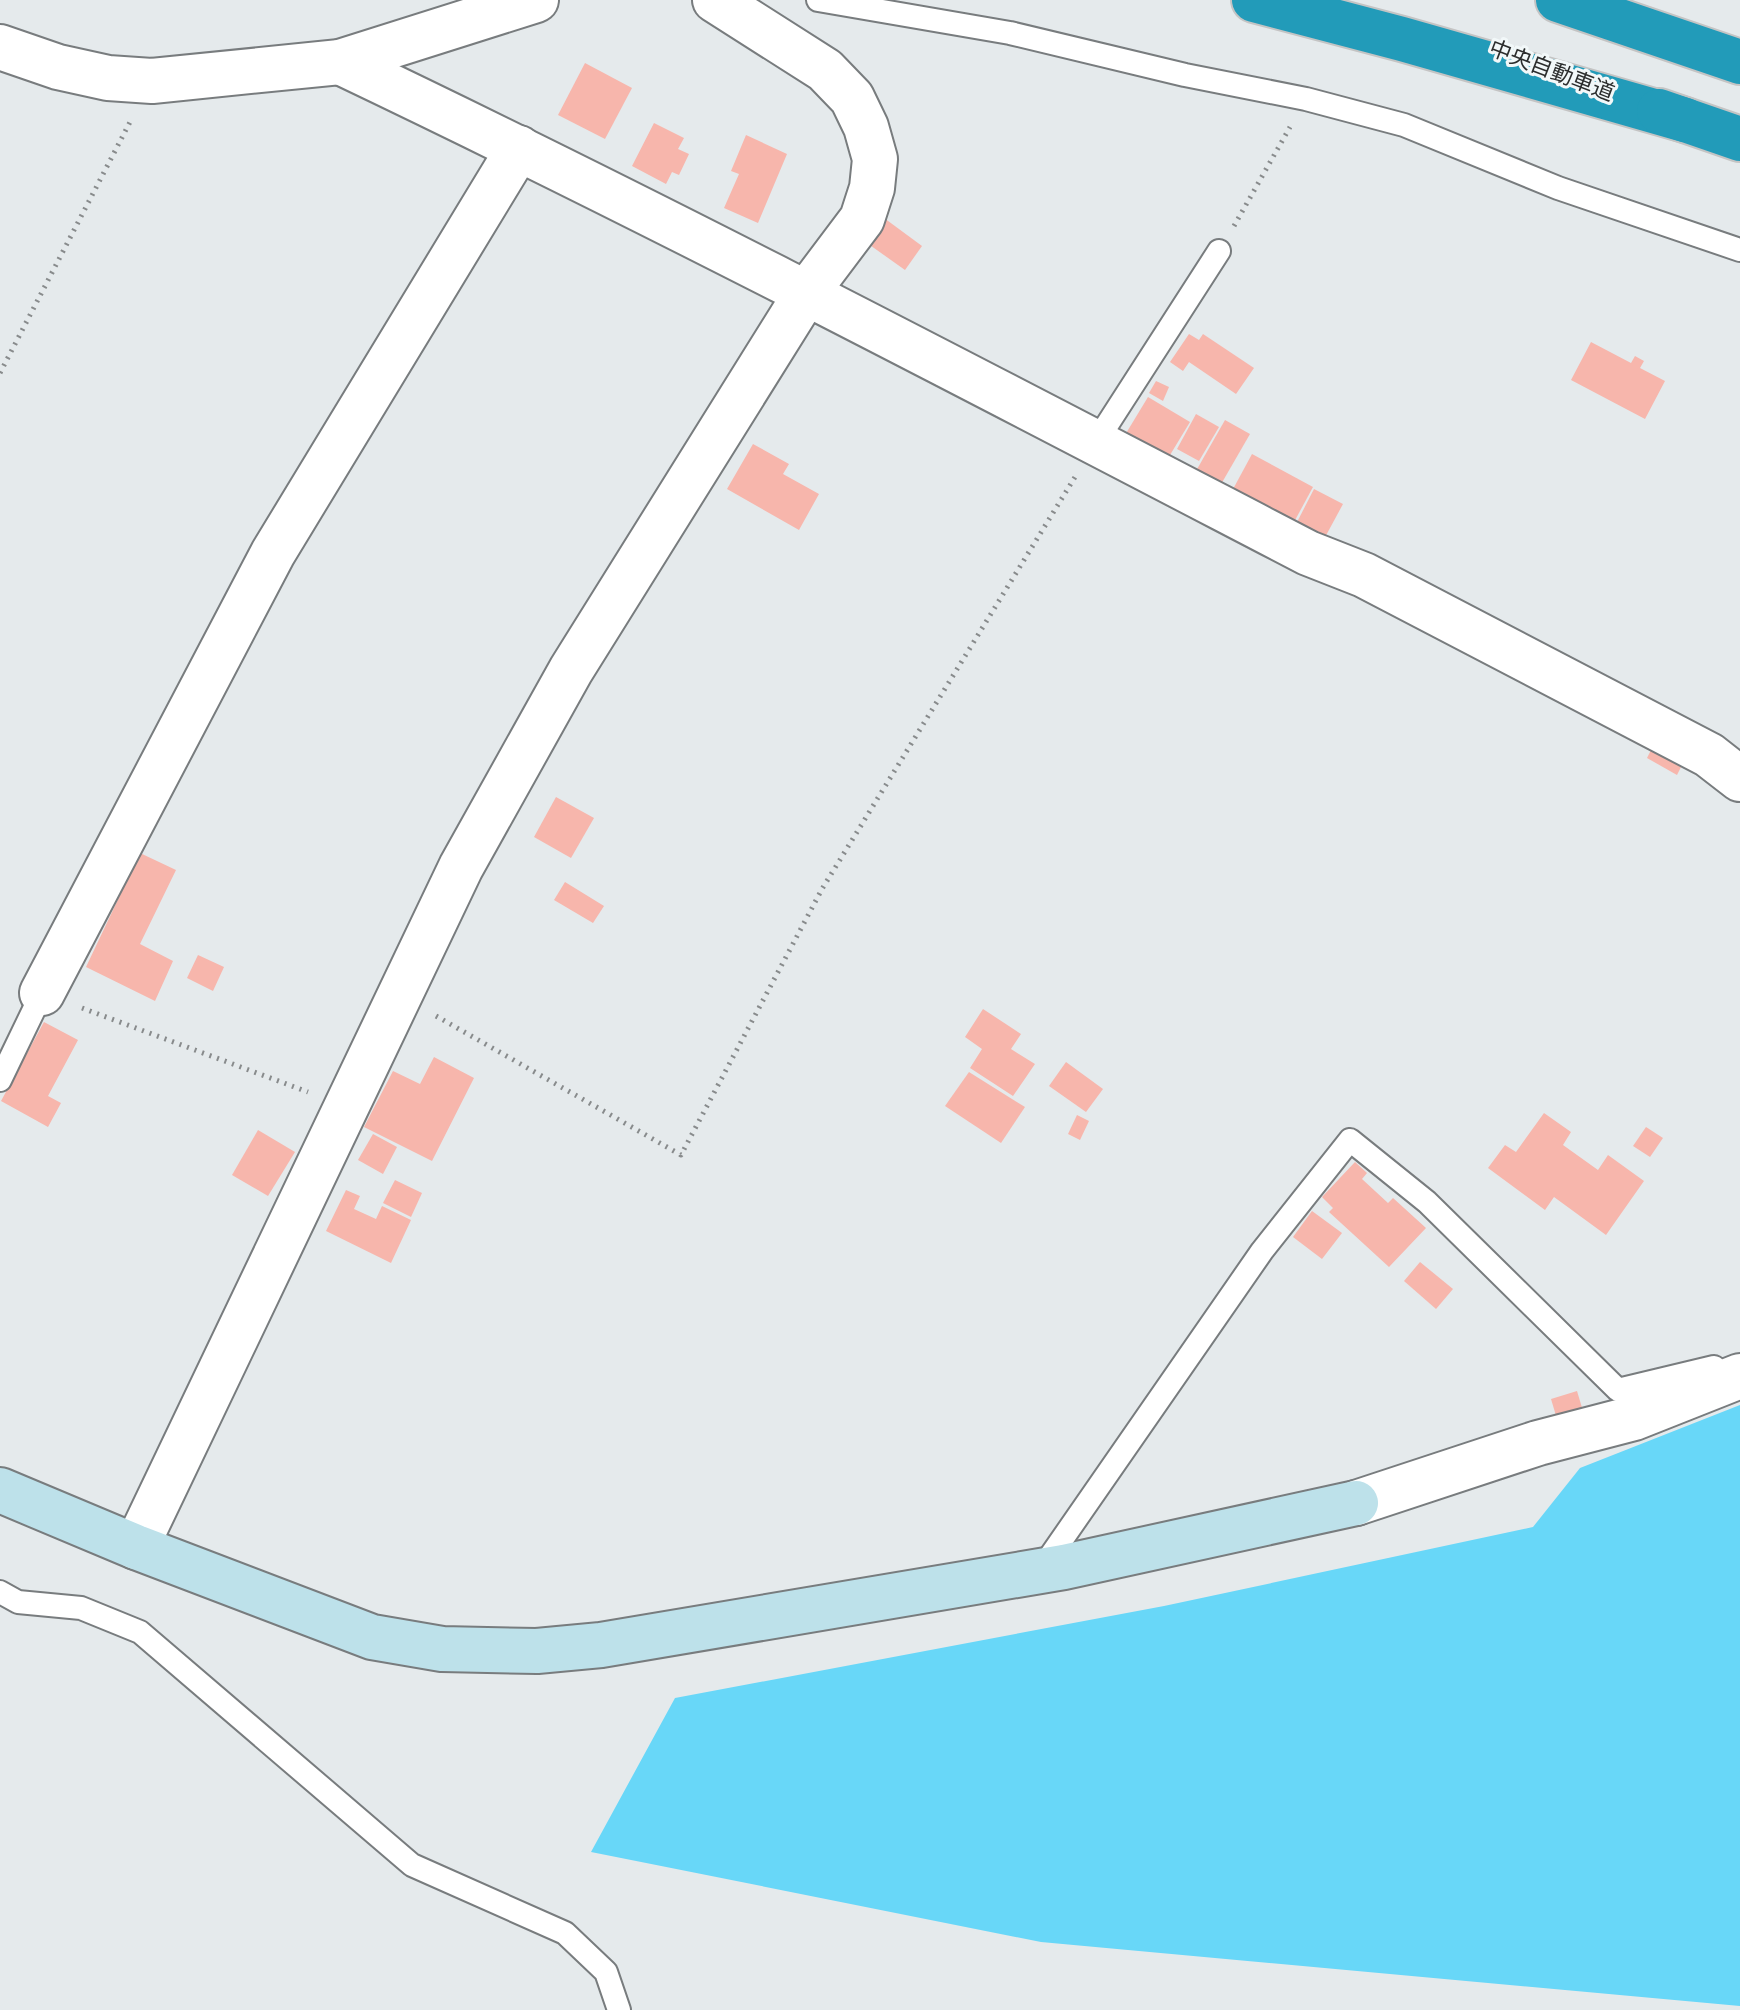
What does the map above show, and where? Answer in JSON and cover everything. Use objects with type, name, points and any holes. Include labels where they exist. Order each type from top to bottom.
[{"type":"highway","points":[[1254,0],[1685,120]]},
{"type":"highway","name":"中央自動車道","points":[[1365,0],[1740,139]]},
{"type":"highway","points":[[1558,0],[1740,62]]},
{"type":"highway","points":[[1575,0],[1642,29]]},
{"type":"street","points":[[0,47],[58,67],[108,78],[152,81],[340,62],[536,0]]},
{"type":"street","points":[[136,1547],[461,867],[571,670],[807,292],[862,219],[872,188],[875,159],[866,127],[852,98],[825,70],[715,0]]},
{"type":"street","points":[[340,62],[807,292],[1308,553],[1364,575],[1709,755],[1740,779]]},
{"type":"street","points":[[42,993],[273,553],[519,148]]},
{"type":"street","points":[[0,1490],[136,1547],[372,1637],[442,1649],[537,1651],[601,1645],[1039,1572],[1356,1503],[1538,1443],[1634,1418],[1740,1376]]},
{"type":"lane","points":[[818,0],[1010,33],[1185,75],[1306,99],[1404,125],[1558,188],[1740,250]]},
{"type":"lane","points":[[1096,442],[1219,251]]},
{"type":"lane","points":[[0,1080],[42,993]]},
{"type":"lane","points":[[1039,1572],[1262,1251],[1350,1140],[1427,1202],[1618,1390],[1740,1360]]},
{"type":"lane","points":[[0,1592],[18,1602],[81,1608],[140,1632],[412,1865],[565,1933],[606,1972],[619,2010]]},
{"type":"path","points":[[0,373],[152,81]]},
{"type":"path","points":[[1219,251],[1306,99]]},
{"type":"path","points":[[400,995],[681,1155],[822,889],[1096,442]]},
{"type":"path","points":[[42,993],[347,1107]]},
{"type":"shaded area","points":[[1740,1405],[1740,2006],[1041,1942],[591,1852],[675,1698],[1164,1606],[1533,1527],[1580,1468]]},
{"type":"building","points":[[585,63],[632,88],[605,139],[558,115]]},
{"type":"building","points":[[654,123],[684,138],[678,149],[689,154],[679,175],[672,172],[666,184],[632,166]]},
{"type":"building","points":[[746,135],[787,154],[758,223],[724,208],[739,174],[731,171]]},
{"type":"building","points":[[884,218],[922,246],[905,270],[867,243]]},
{"type":"building","points":[[1189,334],[1199,340],[1203,334],[1254,368],[1236,394],[1189,362],[1183,371],[1170,362]]},
{"type":"building","points":[[1591,342],[1631,363],[1635,356],[1644,361],[1640,368],[1665,381],[1645,419],[1571,380]]},
{"type":"building","points":[[1156,381],[1169,387],[1163,401],[1149,393]]},
{"type":"building","points":[[1148,397],[1190,422],[1167,460],[1125,435]]},
{"type":"building","points":[[1196,414],[1219,427],[1199,461],[1177,449]]},
{"type":"building","points":[[1225,420],[1250,434],[1220,486],[1196,471]]},
{"type":"building","points":[[753,444],[789,464],[783,474],[819,494],[799,530],[727,489]]},
{"type":"building","points":[[1252,454],[1313,487],[1293,524],[1232,491]]},
{"type":"building","points":[[1314,489],[1343,504],[1323,541],[1295,526]]},
{"type":"building","points":[[1651,750],[1681,767],[1677,775],[1647,758]]},
{"type":"building","points":[[556,797],[594,818],[571,858],[534,837]]},
{"type":"building","points":[[140,853],[176,870],[140,944],[173,961],[155,1001],[86,967]]},
{"type":"building","points":[[565,882],[604,906],[593,923],[554,900]]},
{"type":"building","points":[[198,955],[224,967],[213,991],[187,978]]},
{"type":"building","points":[[983,1009],[1021,1034],[1011,1049],[1035,1064],[1013,1096],[970,1068],[982,1049],[965,1037]]},
{"type":"building","points":[[44,1022],[78,1040],[48,1096],[61,1103],[48,1127],[1,1101]]},
{"type":"building","points":[[434,1057],[474,1078],[432,1161],[364,1127],[393,1071],[420,1084]]},
{"type":"building","points":[[1066,1062],[1103,1089],[1086,1112],[1049,1086]]},
{"type":"building","points":[[969,1072],[1025,1107],[1001,1143],[945,1106]]},
{"type":"building","points":[[1544,1113],[1571,1132],[1563,1145],[1598,1170],[1608,1155],[1644,1181],[1606,1235],[1554,1197],[1545,1210],[1488,1168],[1505,1145],[1516,1152]]},
{"type":"building","points":[[1077,1115],[1089,1121],[1080,1140],[1068,1134]]},
{"type":"building","points":[[1646,1127],[1663,1138],[1650,1157],[1633,1146]]},
{"type":"building","points":[[258,1130],[295,1152],[268,1196],[232,1175]]},
{"type":"building","points":[[373,1134],[397,1147],[383,1174],[358,1160]]},
{"type":"building","points":[[1355,1162],[1367,1173],[1362,1179],[1388,1203],[1393,1198],[1426,1228],[1389,1267],[1329,1212],[1333,1208],[1322,1197]]},
{"type":"building","points":[[395,1180],[422,1193],[411,1217],[383,1203]]},
{"type":"building","points":[[346,1190],[360,1196],[354,1209],[376,1219],[382,1206],[411,1220],[391,1263],[326,1231]]},
{"type":"building","points":[[1312,1211],[1342,1233],[1322,1259],[1293,1237]]},
{"type":"building","points":[[1420,1262],[1453,1289],[1436,1309],[1404,1281]]},
{"type":"building","points":[[1577,1391],[1583,1411],[1557,1419],[1551,1399]]}]
